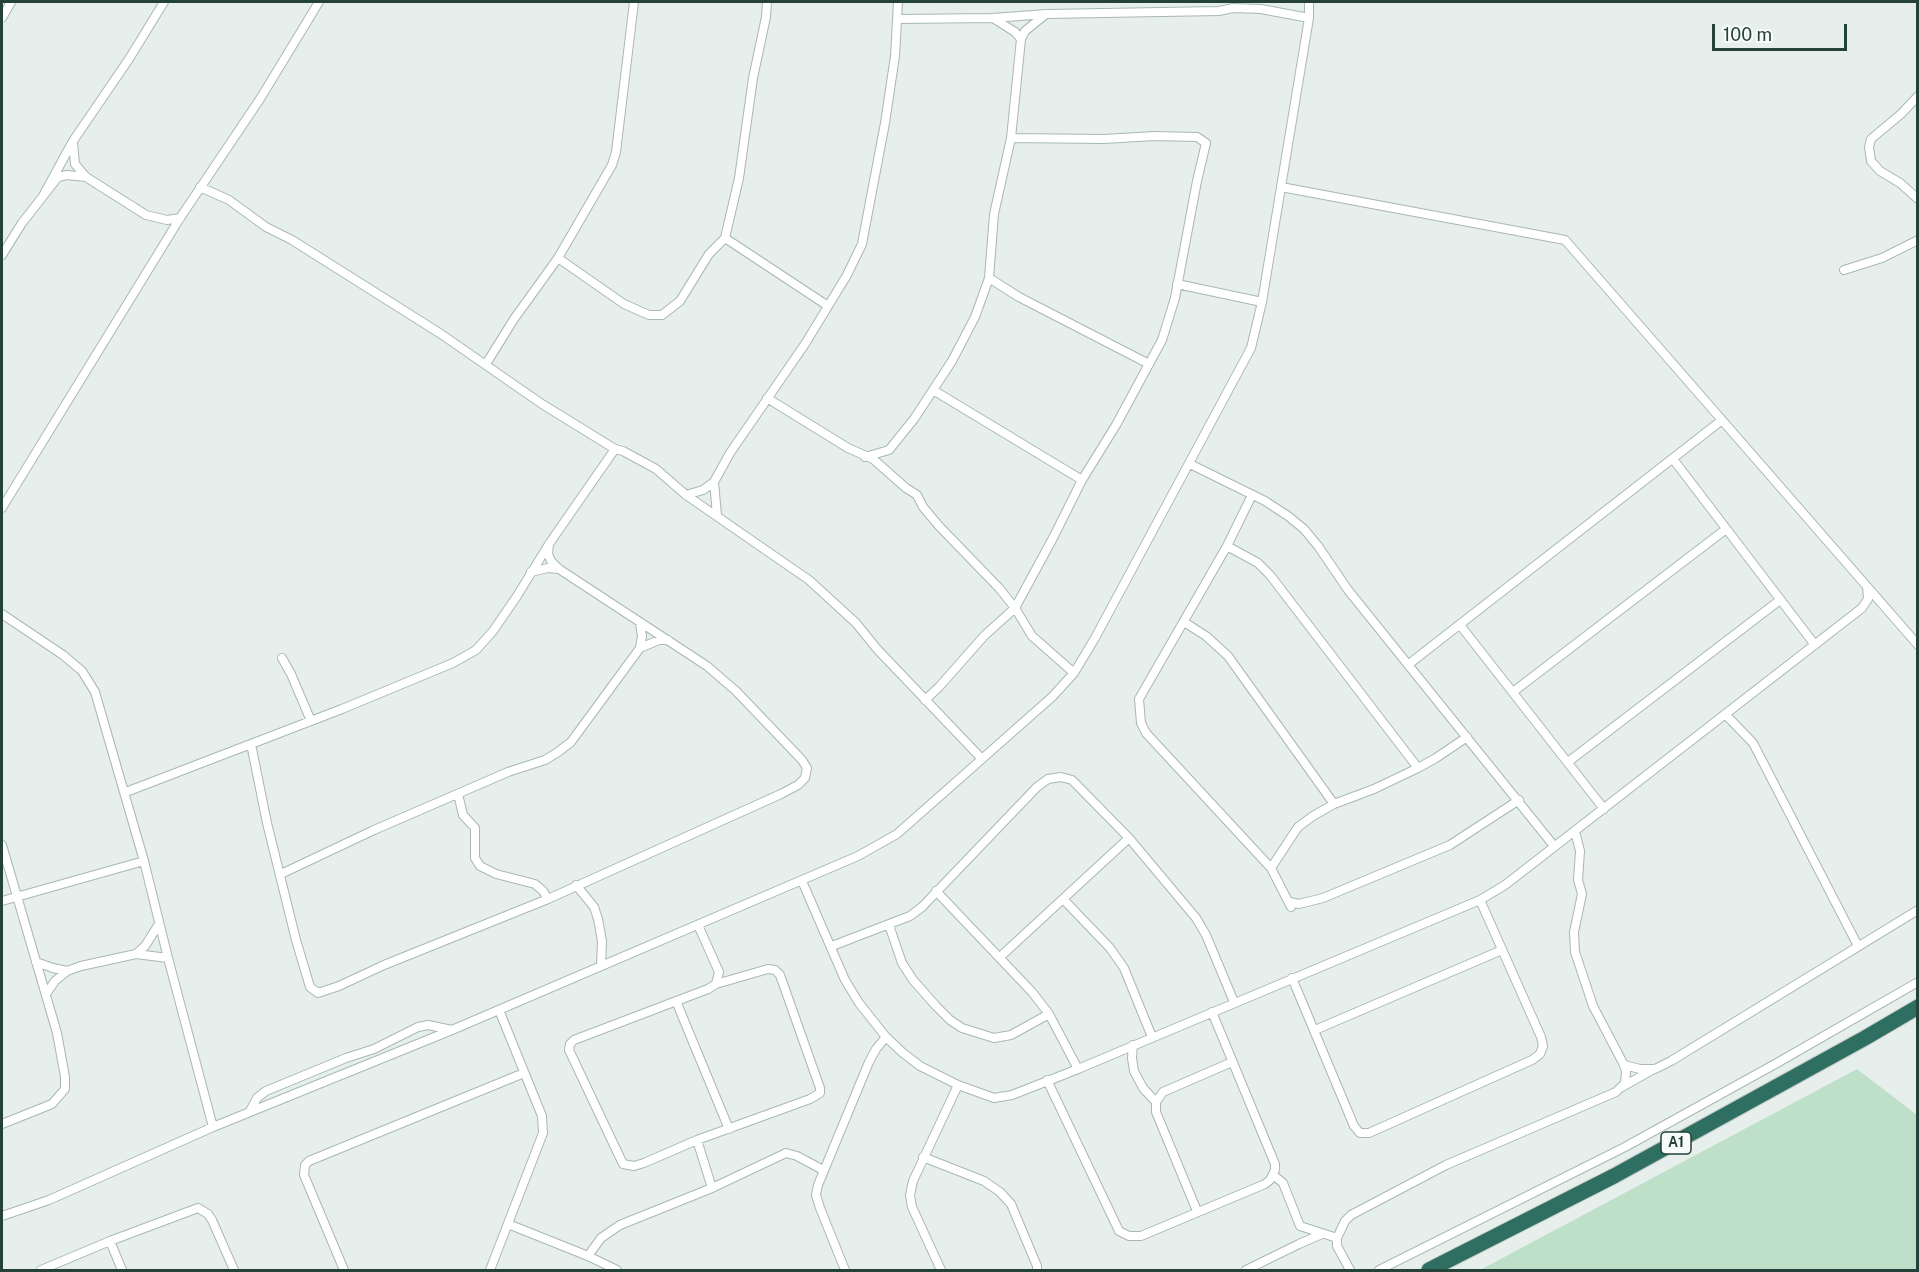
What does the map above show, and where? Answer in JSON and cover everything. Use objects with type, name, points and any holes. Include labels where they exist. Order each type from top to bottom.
[{"type":"highway","name":"A1","points":[[1429,1270],[1614,1176],[1917,1007]]},
{"type":"street","points":[[2,18],[10,2]]},
{"type":"street","points":[[43,196],[74,141],[164,2]]},
{"type":"street","points":[[2,508],[180,218],[260,99],[319,2]]},
{"type":"street","points":[[486,364],[514,319],[558,258],[612,165],[616,152],[634,2]]},
{"type":"street","points":[[558,258],[624,304],[649,315],[662,315],[680,301],[709,254],[724,238],[741,168],[753,78],[767,2]]},
{"type":"street","points":[[717,515],[714,483],[730,453],[805,344],[847,275],[862,244],[895,56],[898,2]]},
{"type":"street","points":[[1219,11],[1220,2]]},
{"type":"street","points":[[2,1216],[49,1200],[213,1126],[452,1030],[858,856],[897,834],[1052,697],[1074,673],[1104,622],[1251,348],[1262,302],[1309,18],[1309,2]]},
{"type":"street","points":[[898,20],[993,18],[1046,14],[1219,11],[1233,8],[1261,9],[1309,18]]},
{"type":"street","points":[[890,473],[889,450],[914,419],[963,341],[975,317],[989,278],[994,214],[1011,138],[1021,39],[1024,31],[1046,14]]},
{"type":"street","points":[[993,18],[1007,26],[1021,39]]},
{"type":"street","points":[[1917,96],[1901,114],[1871,139],[1869,147],[1871,161],[1880,171],[1900,183],[1917,199]]},
{"type":"street","points":[[925,700],[984,636],[1015,608],[1082,480],[1116,425],[1162,340],[1170,317],[1206,143],[1197,137],[1011,138]]},
{"type":"street","points":[[74,141],[75,164],[86,177],[146,215],[167,220],[180,218]]},
{"type":"street","points":[[2,255],[57,177],[66,175],[86,177]]},
{"type":"street","points":[[200,187],[229,200],[266,227],[292,240],[486,364],[542,404],[615,449],[656,469],[686,495],[809,580],[856,623],[982,759]]},
{"type":"street","points":[[1281,187],[1566,240],[1917,645]]},
{"type":"street","points":[[724,238],[828,306]]},
{"type":"street","points":[[1845,270],[1882,258],[1917,240]]},
{"type":"street","points":[[989,278],[1019,297],[1149,364]]},
{"type":"street","points":[[1177,284],[1262,302]]},
{"type":"street","points":[[933,390],[1082,480]]},
{"type":"street","points":[[767,398],[865,457],[873,459],[917,495],[923,507],[939,526],[999,588],[1015,608],[1032,636],[1074,673]]},
{"type":"street","points":[[1409,664],[1722,420]]},
{"type":"street","points":[[126,792],[311,721],[453,663],[476,650],[493,631],[549,544],[615,449]]},
{"type":"street","points":[[865,457],[889,450]]},
{"type":"street","points":[[1672,459],[1815,645]]},
{"type":"street","points":[[1190,464],[1252,495],[1288,516],[1304,529],[1348,590],[1554,846]]},
{"type":"street","points":[[686,495],[703,490],[714,483]]},
{"type":"street","points":[[1252,495],[1227,546],[1139,699],[1141,723],[1146,733],[1271,868],[1291,907],[1290,902],[1299,904],[1323,898],[1450,844],[1519,800]]},
{"type":"street","points":[[1513,692],[1726,529]]},
{"type":"street","points":[[251,744],[267,823],[296,940],[310,987],[318,993],[548,899],[781,794],[798,785],[805,778],[807,768],[782,738],[736,691],[707,666],[559,569],[548,554],[549,544]]},
{"type":"street","points":[[1227,546],[1258,563],[1270,575],[1418,768]]},
{"type":"street","points":[[531,572],[548,568],[559,569]]},
{"type":"street","points":[[802,880],[845,980],[859,1003],[886,1037],[920,1066],[958,1085],[994,1098],[1012,1095],[1480,900],[1505,885],[1862,609],[1868,599],[1867,587]]},
{"type":"street","points":[[1568,762],[1780,600]]},
{"type":"street","points":[[2,614],[82,671],[95,692],[126,792],[213,1126]]},
{"type":"street","points":[[1184,622],[1206,636],[1228,656],[1334,804]]},
{"type":"street","points":[[281,874],[374,830],[508,772],[545,760],[572,741],[640,648],[642,636],[640,623]]},
{"type":"street","points":[[1460,625],[1604,808]]},
{"type":"street","points":[[640,648],[659,640],[669,640]]},
{"type":"street","points":[[282,658],[311,721]]},
{"type":"street","points":[[1725,714],[1753,743],[1858,946]]},
{"type":"street","points":[[1271,868],[1298,827],[1334,804],[1374,789],[1418,768],[1467,737]]},
{"type":"street","points":[[832,946],[910,916],[922,907],[1037,787],[1048,779],[1061,777],[1072,780],[1129,838],[1196,918],[1234,1002]]},
{"type":"street","points":[[458,794],[463,815],[475,828],[475,858],[480,866],[496,874],[535,884],[548,899]]},
{"type":"street","points":[[1575,831],[1580,851],[1578,879],[1582,894],[1574,932],[1575,952],[1593,1006],[1624,1065],[1626,1076],[1622,1087]]},
{"type":"street","points":[[1000,957],[1129,838]]},
{"type":"street","points":[[2,845],[57,1033],[65,1077],[65,1089],[52,1104],[2,1124]]},
{"type":"street","points":[[2,901],[144,861]]},
{"type":"street","points":[[576,885],[594,907],[598,919],[602,941],[601,966]]},
{"type":"street","points":[[936,891],[1032,992],[1049,1014],[1078,1069]]},
{"type":"street","points":[[1063,899],[1110,948],[1124,968],[1152,1036]]},
{"type":"street","points":[[1292,978],[1316,1030],[1354,1126],[1360,1133],[1369,1133],[1532,1060],[1540,1054],[1543,1046],[1541,1037],[1480,900]]},
{"type":"street","points":[[1350,1270],[1337,1246],[1337,1238],[1345,1221],[1363,1208],[1446,1165],[1616,1092],[1917,910]]},
{"type":"street","points":[[136,954],[145,946],[159,924]]},
{"type":"street","points":[[698,925],[719,972],[716,984]]},
{"type":"street","points":[[889,925],[902,963],[913,980],[936,1006],[962,1029],[994,1038],[1011,1035],[1049,1014]]},
{"type":"street","points":[[1316,1030],[1502,950]]},
{"type":"street","points":[[46,994],[55,981],[67,971],[136,954],[168,958]]},
{"type":"street","points":[[36,962],[67,971]]},
{"type":"street","points":[[768,969],[775,970],[780,975],[820,1093],[634,1166],[623,1164],[569,1050],[570,1044],[574,1040],[716,984],[768,969]]},
{"type":"street","points":[[1379,1270],[1625,1147],[1777,1064],[1917,982]]},
{"type":"street","points":[[676,1001],[729,1129]]},
{"type":"street","points":[[490,1270],[543,1133],[542,1116],[499,1010]]},
{"type":"street","points":[[1047,1080],[1119,1232],[1129,1236],[1141,1236],[1265,1184],[1273,1175],[1275,1164],[1212,1012]]},
{"type":"street","points":[[250,1111],[257,1098],[266,1091],[374,1049],[418,1027],[428,1025],[452,1030]]},
{"type":"street","points":[[845,1270],[816,1196],[823,1170],[868,1062],[886,1037]]},
{"type":"street","points":[[1133,1045],[1134,1071],[1143,1088],[1156,1102]]},
{"type":"street","points":[[1197,1211],[1156,1112],[1156,1102],[1163,1092],[1232,1062]]},
{"type":"street","points":[[1624,1065],[1655,1069]]},
{"type":"street","points":[[317,1070],[321,1083]]},
{"type":"street","points":[[344,1270],[304,1175],[305,1165],[309,1161],[524,1073]]},
{"type":"street","points":[[941,1270],[912,1207],[910,1195],[923,1157],[958,1085]]},
{"type":"street","points":[[697,1140],[712,1188]]},
{"type":"street","points":[[588,1256],[601,1238],[620,1226],[786,1154],[797,1156],[823,1170]]},
{"type":"street","points":[[923,1157],[984,1181],[1000,1192],[1011,1204],[1037,1270]]},
{"type":"street","points":[[1273,1175],[1283,1183],[1300,1226],[1337,1238]]},
{"type":"street","points":[[41,1270],[198,1208],[208,1214],[212,1220],[234,1270]]},
{"type":"street","points":[[508,1224],[617,1270]]},
{"type":"street","points":[[1246,1270],[1322,1234]]},
{"type":"street","points":[[110,1241],[122,1270]]},
{"type":"green space","points":[[1857,1069],[1917,1115],[1917,1270],[1480,1270]]}]
